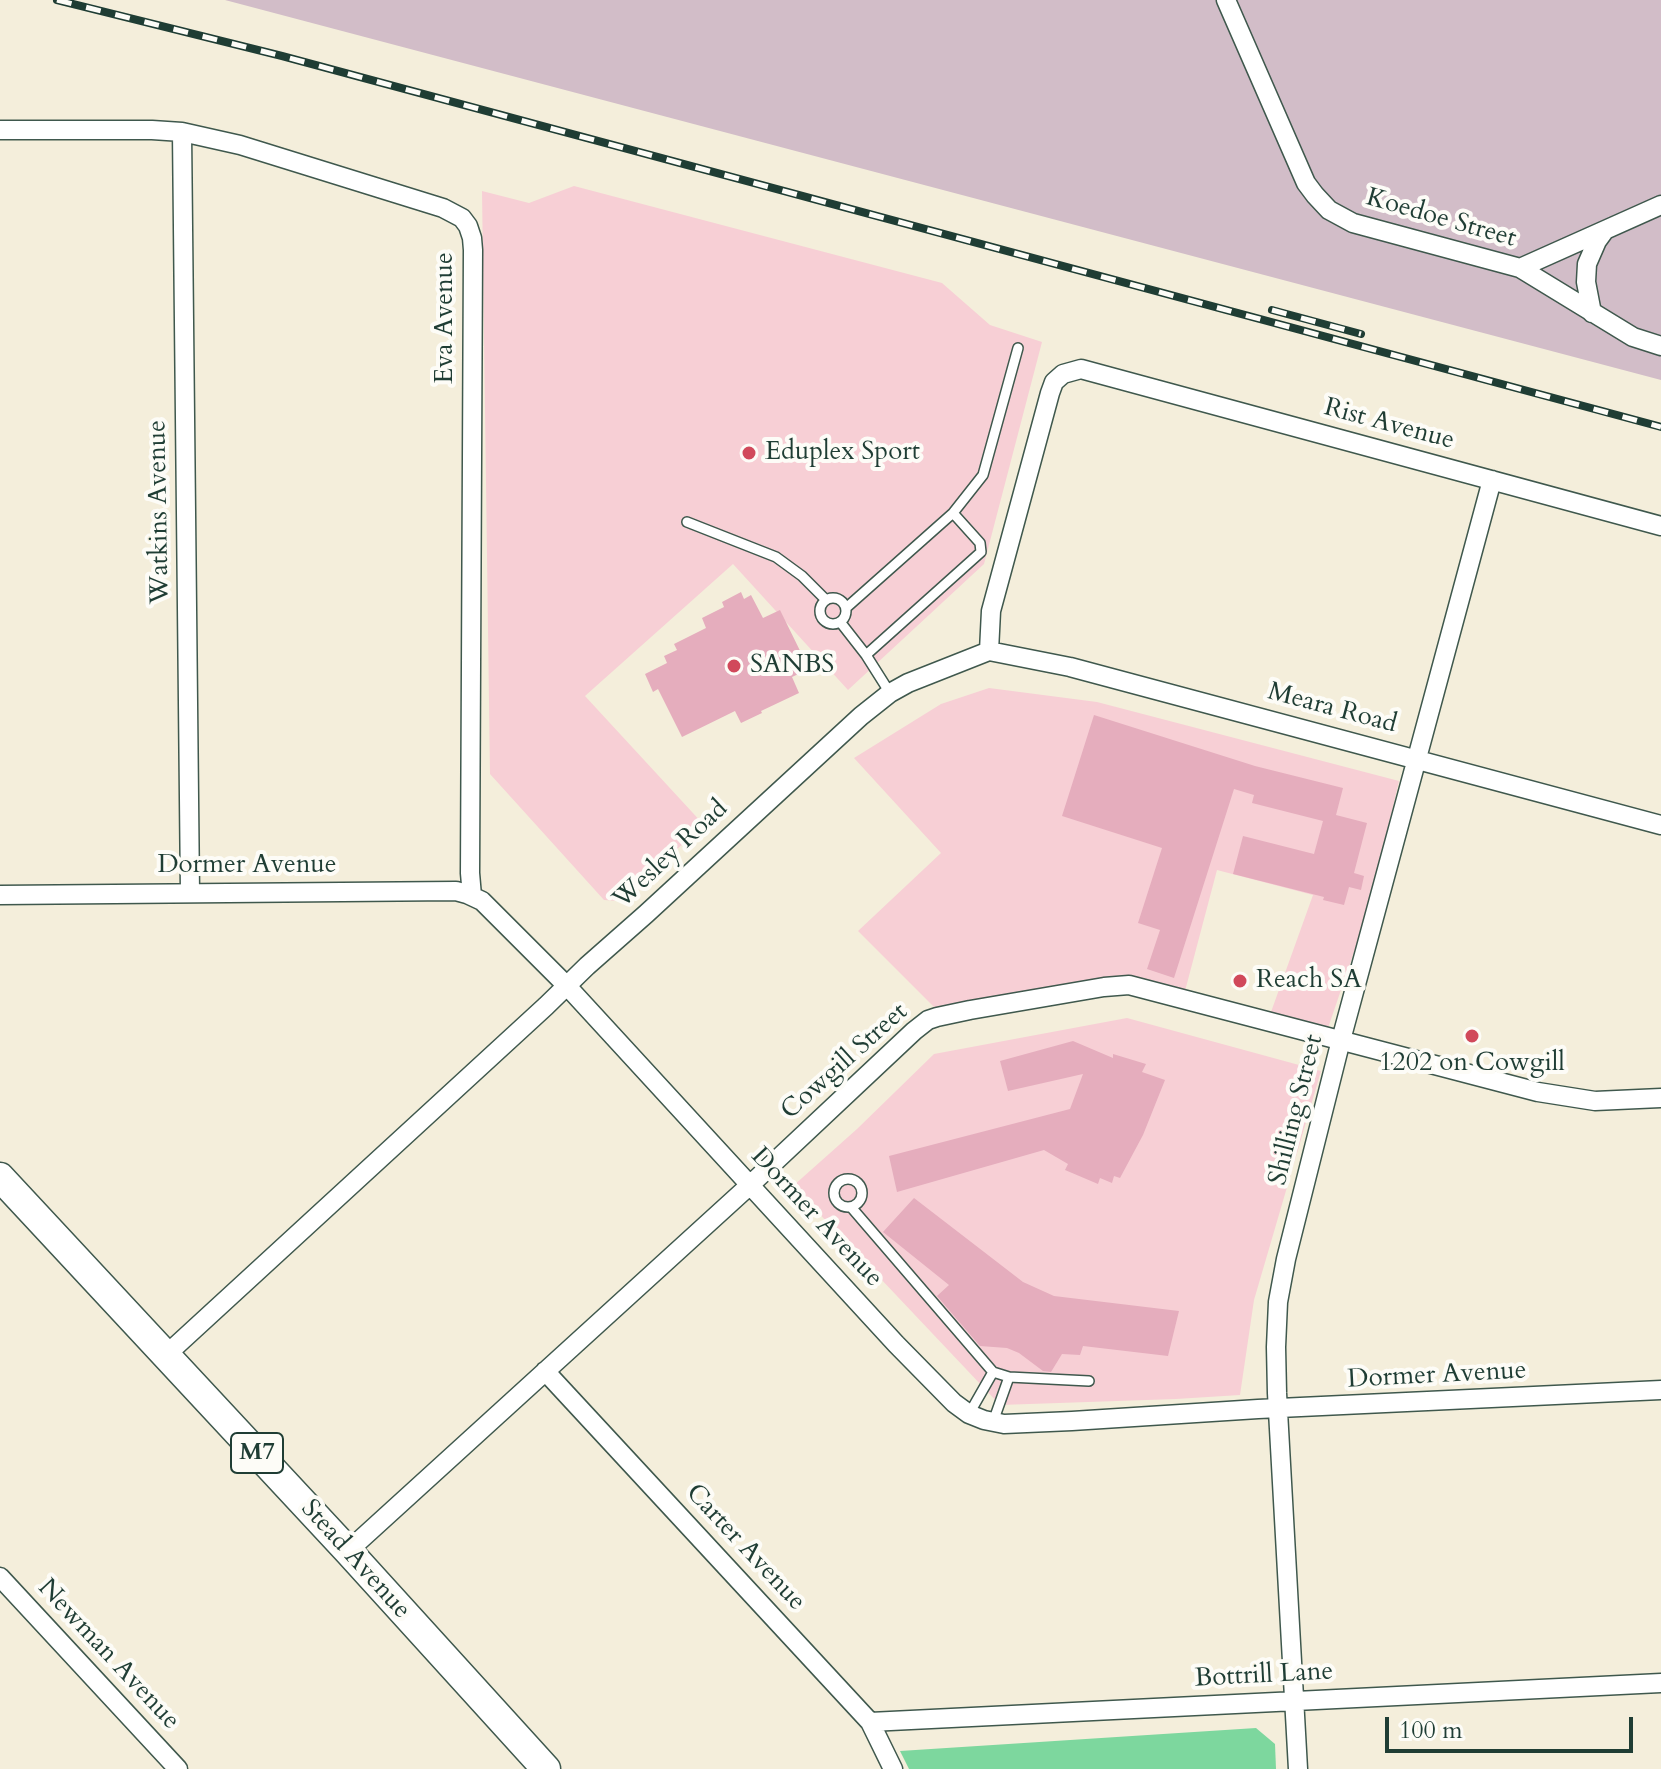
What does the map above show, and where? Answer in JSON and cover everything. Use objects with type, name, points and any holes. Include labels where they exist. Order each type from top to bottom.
[{"type":"main road","name":"Stead Avenue","points":[[0,1177],[546,1769]]},
{"type":"street","name":"Koedoe Street","points":[[1226,0],[1306,183],[1329,210],[1353,223],[1520,268],[1633,337],[1661,346]]},
{"type":"street","name":"Eva Avenue","points":[[0,130],[182,132],[240,145],[449,210],[462,218],[471,231],[472,896]]},
{"type":"street","name":"Watkins Avenue","points":[[182,132],[190,892]]},
{"type":"street","points":[[1520,268],[1661,205]]},
{"type":"street","points":[[1592,313],[1586,282],[1587,264],[1605,230]]},
{"type":"street","name":"Rist Avenue","points":[[989,651],[991,611],[1054,382],[1063,374],[1081,369],[1661,526]]},
{"type":"street","name":"Shilling Street","points":[[1298,1769],[1276,1347],[1278,1302],[1341,1040],[1492,480]]},
{"type":"street","name":"Wesley Road","points":[[166,1355],[861,716],[890,693],[925,675],[989,651]]},
{"type":"street","name":"Meara Road","points":[[989,651],[1070,667],[1661,825]]},
{"type":"street","name":"Dormer Avenue","points":[[0,895],[456,891],[482,901],[567,986],[896,1344],[954,1403],[969,1414],[993,1422],[1072,1421],[1661,1390]]},
{"type":"street","name":"Cowgill Street","points":[[348,1551],[928,1020],[1089,989],[1129,985],[1559,1097],[1595,1101],[1661,1098]]},
{"type":"street","name":"Carter Avenue","points":[[545,1371],[870,1722],[893,1769]]},
{"type":"street","name":"Newman Avenue","points":[[0,1577],[178,1769]]},
{"type":"street","name":"Bottrill Lane","points":[[870,1722],[1661,1683]]},
{"type":"lane","points":[[846,608],[953,513],[983,475],[1018,348]]},
{"type":"lane","points":[[866,655],[981,552],[980,543],[953,513]]},
{"type":"lane","points":[[687,522],[776,557],[802,576],[826,600],[838,599],[846,608],[846,616],[841,623]]},
{"type":"lane","points":[[826,600],[819,611],[822,619],[828,624],[841,623]]},
{"type":"lane","points":[[841,623],[890,693]]},
{"type":"lane","points":[[851,1207],[993,1372],[1009,1377],[1089,1381]]},
{"type":"lane","points":[[969,1414],[993,1372]]},
{"type":"lane","points":[[993,1422],[1009,1377]]},
{"type":"shaded area","points":[[225,0],[1661,0],[1661,380]]},
{"type":"shaded area","name":"Eduplex Sport","points":[[574,186],[942,283],[990,325],[1042,342],[984,564],[848,690],[733,564],[585,696],[704,825],[619,901],[604,900],[490,774],[482,191],[529,203]]},
{"type":"shaded area","points":[[989,688],[1097,702],[1399,781],[1369,908],[1328,1028],[1271,1012],[1313,895],[1217,870],[1185,991],[1094,982],[935,1008],[858,931],[941,853],[854,758],[941,704]]},
{"type":"shaded area","points":[[1127,1018],[1321,1071],[1254,1300],[1240,1395],[1000,1405],[793,1186],[934,1054]]},
{"type":"green space","points":[[1256,1728],[1275,1744],[1276,1769],[909,1769],[900,1751]]},
{"type":"building","name":"SANBS","points":[[741,592],[744,599],[751,595],[763,618],[780,610],[809,669],[792,677],[799,693],[762,713],[741,723],[735,711],[682,737],[658,689],[653,692],[645,674],[667,663],[664,656],[677,650],[674,644],[706,628],[702,618],[724,607],[722,602]]},
{"type":"building","points":[[1094,715],[1255,766],[1343,788],[1336,815],[1367,823],[1354,873],[1364,876],[1361,890],[1349,887],[1344,905],[1233,874],[1243,836],[1314,854],[1323,821],[1252,803],[1254,795],[1234,789],[1174,978],[1147,969],[1160,930],[1138,923],[1162,848],[1062,816]]},
{"type":"building","points":[[1073,1041],[1113,1058],[1113,1054],[1146,1064],[1142,1072],[1165,1080],[1143,1135],[1120,1178],[1114,1176],[1112,1183],[1100,1178],[1098,1184],[1065,1170],[1068,1164],[1044,1150],[897,1192],[889,1156],[1070,1109],[1083,1074],[1008,1091],[1000,1061]]},
{"type":"building","points":[[914,1198],[1023,1282],[1054,1296],[1179,1311],[1168,1356],[1083,1346],[1080,1355],[1062,1354],[1051,1372],[1043,1371],[1007,1348],[980,1346],[937,1296],[949,1285],[883,1232]]},
{"type":"railway","points":[[57,0],[282,56],[1661,427]]},
{"type":"railway","points":[[1272,310],[1361,334]]},
{"type":"place","name":"Eduplex Sport","points":[[749,453]]},
{"type":"place","name":"SANBS","points":[[734,666]]},
{"type":"place","name":"Reach SA","points":[[1240,981]]},
{"type":"place","name":"1202 on Cowgill","points":[[1472,1036]]}]
